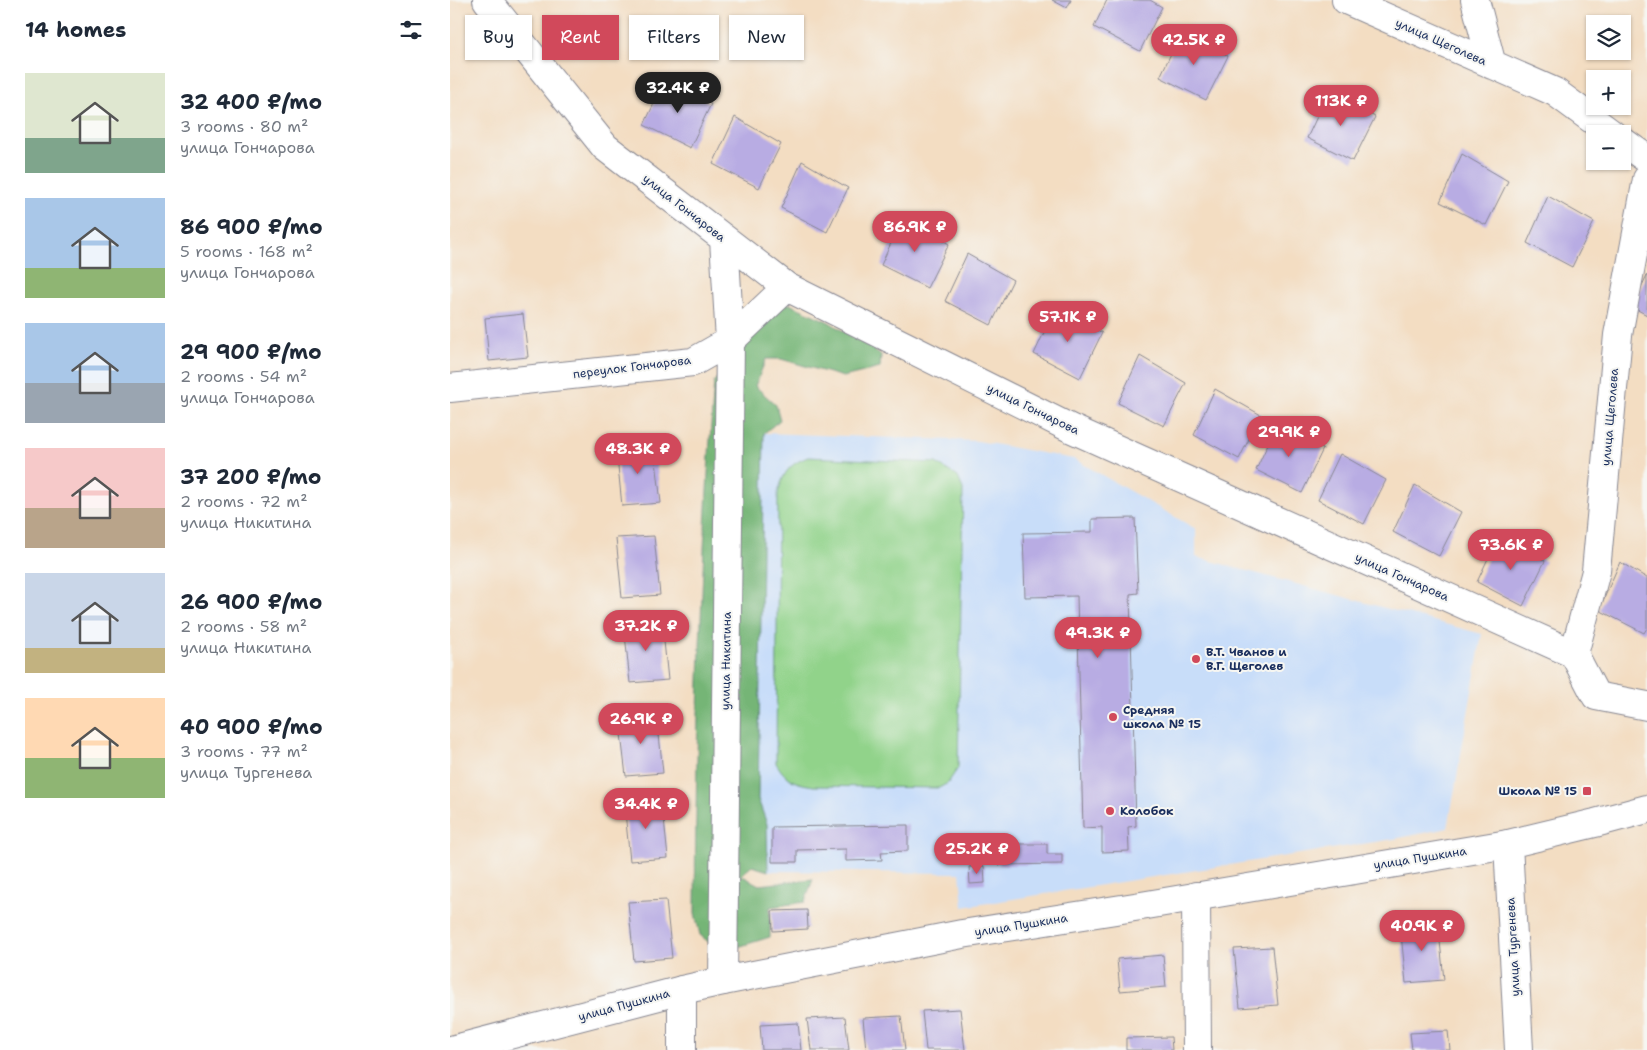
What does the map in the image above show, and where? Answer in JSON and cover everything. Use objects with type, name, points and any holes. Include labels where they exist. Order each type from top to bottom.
[{"type":"street","name":"улица Гончарова","points":[[487,0],[605,147],[787,287],[1070,428],[1574,654]]},
{"type":"street","name":"улица Щеголева","points":[[1346,0],[1554,92],[1600,125]]},
{"type":"street","points":[[1475,0],[1492,65]]},
{"type":"street","points":[[1631,148],[1647,159]]},
{"type":"street","name":"улица Щеголева","points":[[1574,654],[1596,571],[1618,335],[1647,179]]},
{"type":"street","name":"улица Никитина","points":[[723,981],[730,341],[724,239]]},
{"type":"street","name":"переулок Гончарова","points":[[450,388],[693,362],[730,341],[787,287]]},
{"type":"street","points":[[1574,654],[1596,696],[1647,706]]},
{"type":"street","name":"улица Пушкина","points":[[451,1050],[723,981],[962,934],[1508,844],[1647,809]]},
{"type":"street","name":"улица Тургенева","points":[[1508,844],[1519,1050]]},
{"type":"street","points":[[1196,896],[1197,1050]]},
{"type":"street","points":[[682,990],[682,1050]]},
{"type":"shaded area","name":"Средняя школа № 15","points":[[764,433],[978,441],[1074,459],[1196,529],[1196,557],[1482,634],[1448,828],[1394,839],[963,907],[960,873],[768,871],[767,824],[758,800]]},
{"type":"green space","points":[[785,302],[829,322],[881,355],[880,368],[843,377],[781,359],[766,359],[755,386],[776,405],[780,420],[764,433],[758,799],[767,824],[768,871],[752,866],[741,875],[759,885],[813,879],[805,902],[770,907],[770,937],[741,946],[717,949],[700,935],[695,913],[700,647],[714,381],[735,360],[738,324]]},
{"type":"green space","points":[[808,457],[936,463],[958,477],[963,489],[958,768],[948,783],[939,788],[814,786],[791,780],[776,763],[778,493],[782,480],[791,466]]},
{"type":"building","points":[[1052,0],[1071,0],[1067,8]]},
{"type":"building","points":[[1107,0],[1150,0],[1162,7],[1140,51],[1094,27]]},
{"type":"building","points":[[1182,30],[1228,56],[1206,100],[1160,77]]},
{"type":"building","points":[[666,78],[711,104],[690,148],[644,125]]},
{"type":"building","points":[[1329,91],[1375,117],[1353,161],[1307,138]]},
{"type":"building","points":[[735,117],[781,144],[759,188],[713,164]]},
{"type":"building","points":[[1462,154],[1508,181],[1486,225],[1440,202]]},
{"type":"building","points":[[802,161],[848,188],[827,232],[781,208]]},
{"type":"building","points":[[1548,196],[1594,222],[1572,267],[1527,243]]},
{"type":"building","points":[[903,217],[949,244],[927,288],[881,265]]},
{"type":"building","points":[[967,254],[1013,280],[991,325],[945,301]]},
{"type":"building","points":[[1647,275],[1647,315],[1632,307]]},
{"type":"building","points":[[1056,307],[1102,333],[1080,378],[1034,354]]},
{"type":"building","points":[[523,314],[528,357],[489,361],[485,318]]},
{"type":"building","points":[[1140,356],[1186,383],[1164,426],[1118,403]]},
{"type":"building","points":[[1215,389],[1261,415],[1239,459],[1194,435]]},
{"type":"building","points":[[1278,422],[1323,449],[1302,493],[1256,470]]},
{"type":"building","points":[[654,444],[661,503],[622,506],[616,446]]},
{"type":"building","points":[[1340,454],[1386,480],[1364,524],[1318,500]]},
{"type":"building","points":[[1415,485],[1461,512],[1439,556],[1393,532]]},
{"type":"building","points":[[1135,518],[1138,593],[1130,594],[1136,826],[1128,827],[1129,851],[1102,852],[1102,827],[1083,828],[1077,596],[1025,597],[1023,533],[1092,532],[1092,519]]},
{"type":"building","points":[[1499,535],[1545,561],[1523,606],[1477,582]]},
{"type":"building","points":[[654,536],[660,595],[622,598],[616,538]]},
{"type":"building","points":[[1620,562],[1647,578],[1647,628],[1644,633],[1599,610]]},
{"type":"building","points":[[662,622],[668,680],[630,683],[624,624]]},
{"type":"building","points":[[657,715],[663,773],[626,776],[619,717]]},
{"type":"building","points":[[662,800],[668,858],[630,861],[624,802]]},
{"type":"building","points":[[908,825],[908,851],[881,852],[882,860],[846,861],[846,849],[797,850],[797,862],[772,862],[772,827]]},
{"type":"building","points":[[1015,844],[1047,844],[1047,854],[1062,854],[1062,864],[999,865],[999,855],[1015,854]]},
{"type":"building","points":[[984,866],[985,883],[970,884],[969,867]]},
{"type":"building","points":[[666,900],[672,958],[634,961],[628,902]]},
{"type":"building","points":[[807,910],[808,929],[773,931],[772,911]]},
{"type":"building","points":[[1438,922],[1444,980],[1406,983],[1400,924]]},
{"type":"building","points":[[1272,947],[1278,1005],[1240,1008],[1234,949]]},
{"type":"building","points":[[1163,955],[1166,987],[1120,991],[1117,959]]},
{"type":"building","points":[[960,1009],[965,1050],[926,1050],[922,1011]]},
{"type":"building","points":[[901,1016],[905,1050],[866,1050],[863,1018]]},
{"type":"building","points":[[845,1017],[849,1050],[811,1050],[807,1019]]},
{"type":"building","points":[[798,1023],[801,1050],[762,1050],[760,1025]]},
{"type":"building","points":[[1448,1031],[1450,1050],[1412,1050],[1410,1033]]},
{"type":"building","points":[[1171,1037],[1172,1050],[1126,1050],[1126,1038]]},
{"type":"place","name":"В.Т. Чванов и В.Г. Щеголев","points":[[1196,659]]},
{"type":"place","name":"Средняя школа № 15","points":[[1113,717]]},
{"type":"place","name":"Школа № 15","points":[[1587,791]]},
{"type":"place","name":"Колобок","points":[[1110,811]]}]
